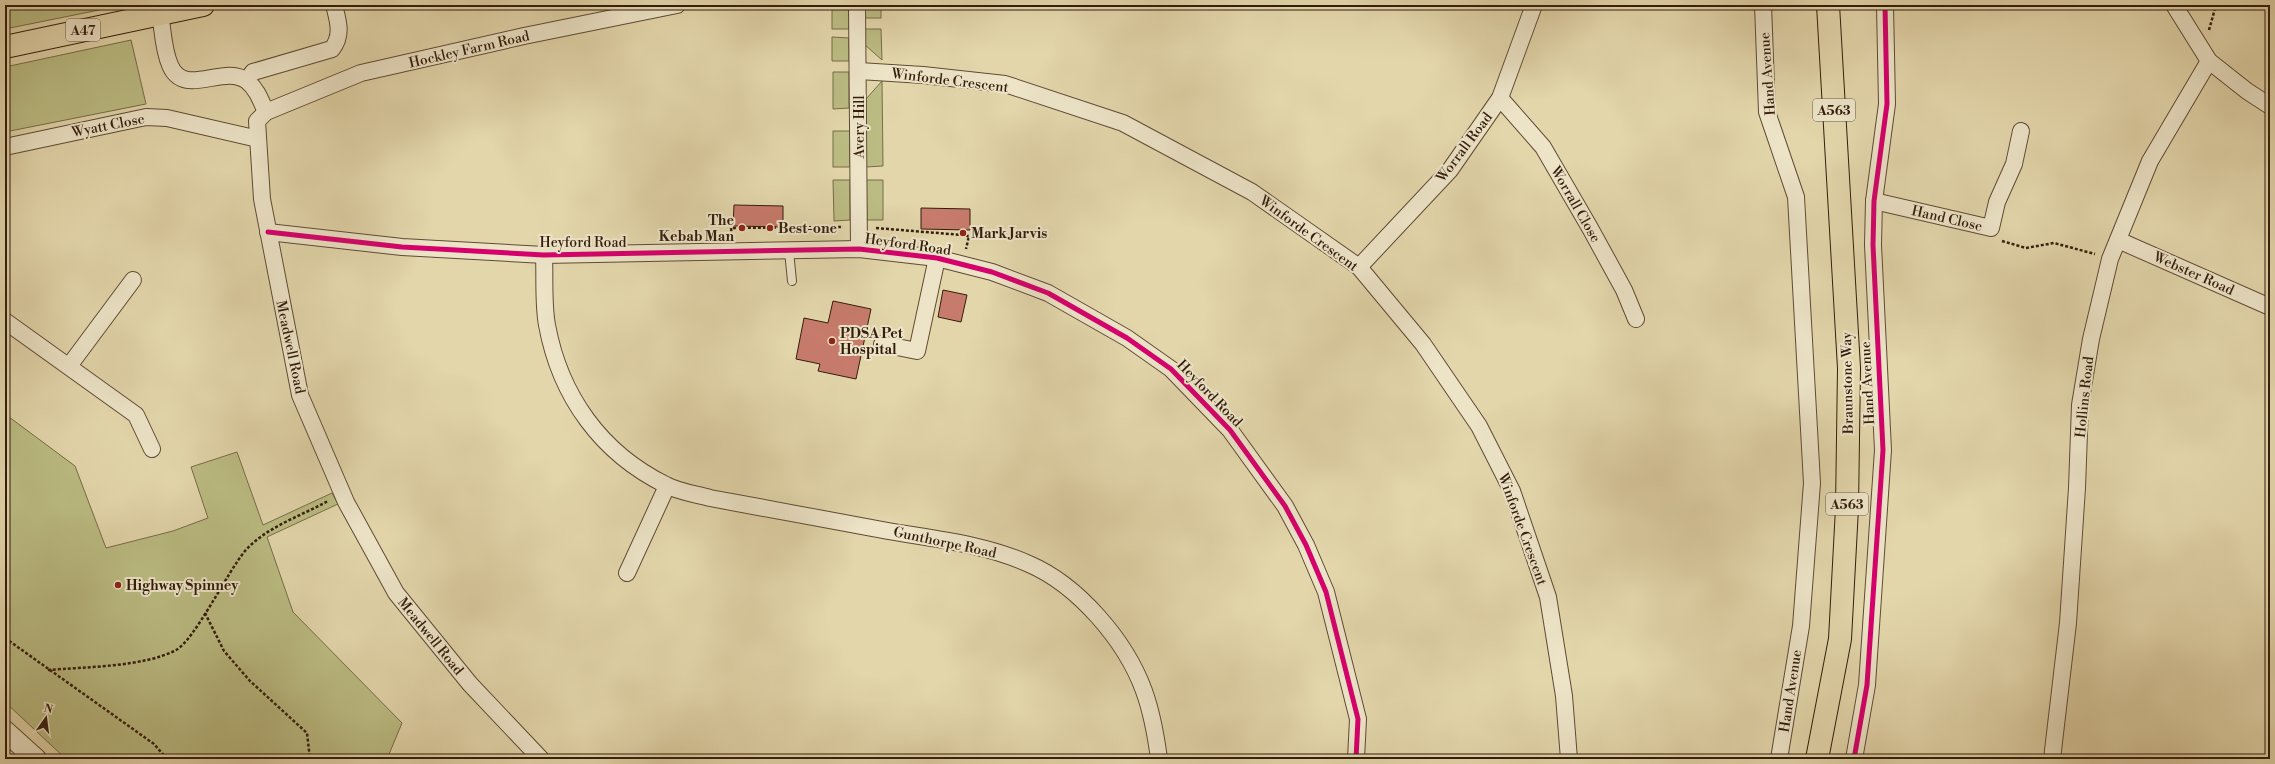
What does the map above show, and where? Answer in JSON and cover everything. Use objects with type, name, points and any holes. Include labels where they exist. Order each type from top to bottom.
[{"type":"main road","name":"A47","points":[[5,47],[203,5]]},
{"type":"main road","name":"Braunstone Way","points":[[1817,759],[1840,639],[1847,508],[1849,368],[1828,5]]},
{"type":"street","points":[[247,80],[253,72],[332,49],[339,36],[334,5]]},
{"type":"street","name":"Hockley Farm Road","points":[[266,112],[361,74],[524,36],[676,5]]},
{"type":"street","name":"Avery Hill","points":[[857,5],[859,71],[859,249]]},
{"type":"street","name":"Worrall Road","points":[[1359,267],[1450,170],[1500,98],[1534,5]]},
{"type":"street","name":"Hand Avenue","points":[[1763,5],[1767,112],[1796,197],[1812,483],[1801,626],[1779,759]]},
{"type":"street","name":"Hand Avenue","points":[[1854,759],[1867,686],[1882,450],[1873,245],[1874,202],[1887,104],[1885,5]]},
{"type":"street","points":[[2174,5],[2209,61],[2270,106]]},
{"type":"street","points":[[160,14],[167,56],[170,66],[175,73],[184,79],[193,81],[230,75],[239,76],[247,80],[258,94],[266,112]]},
{"type":"street","name":"Hollins Road","points":[[2052,759],[2068,623],[2077,488],[2080,405],[2091,339],[2110,259],[2150,161],[2209,61]]},
{"type":"street","name":"Winforde Crescent","points":[[859,71],[922,74],[1005,84],[1123,123],[1252,192],[1359,267],[1432,356],[1479,426],[1512,491],[1548,597],[1564,696],[1569,759]]},
{"type":"street","name":"Worrall Close","points":[[1500,98],[1543,147],[1609,262],[1636,319]]},
{"type":"street","name":"Meadwell Road","points":[[266,112],[257,121],[262,199],[300,395],[343,495],[396,593],[470,684],[541,759]]},
{"type":"street","name":"Wyatt Close","points":[[5,147],[146,116],[167,118],[258,139]]},
{"type":"street","name":"Hand Close","points":[[1874,202],[1992,228],[1997,202],[2014,164],[2021,131]]},
{"type":"street","name":"Heyford Road","points":[[268,232],[402,247],[544,255],[859,249],[937,258],[992,272],[1048,293],[1127,338],[1171,369],[1230,430],[1285,506],[1306,545],[1326,592],[1358,719],[1356,759]]},
{"type":"street","name":"Webster Road","points":[[2118,240],[2270,306]]},
{"type":"street","name":"Gunthorpe Road","points":[[544,255],[547,324],[554,356],[569,393],[591,426],[627,462],[667,486],[710,498],[985,548],[1030,564],[1064,584],[1094,612],[1123,649],[1144,690],[1155,731],[1159,759]]},
{"type":"street","points":[[882,344],[917,351],[937,258]]},
{"type":"street","points":[[69,366],[133,280]]},
{"type":"street","points":[[5,321],[136,415],[152,449]]},
{"type":"street","points":[[627,573],[667,486]]},
{"type":"street","points":[[5,731],[36,759]]},
{"type":"lane","points":[[789,251],[792,281]]},
{"type":"path","points":[[1992,228],[2002,241],[2026,248],[2054,243],[2110,259]]},
{"type":"path","points":[[966,248],[968,240]]},
{"type":"path","points":[[48,670],[146,660],[177,650],[193,632],[245,551],[259,537],[343,495]]},
{"type":"path","points":[[204,613],[224,651],[250,681],[307,733],[310,759]]},
{"type":"path","points":[[5,638],[154,744],[167,759]]},
{"type":"green space","points":[[5,5],[124,5],[5,29]]},
{"type":"green space","points":[[832,5],[849,5],[849,29],[832,29]]},
{"type":"green space","points":[[865,5],[881,5],[881,18],[865,18]]},
{"type":"green space","points":[[865,29],[881,29],[882,60],[865,45]]},
{"type":"green space","points":[[832,37],[849,38],[849,61],[832,61]]},
{"type":"green space","points":[[131,40],[146,104],[5,132],[5,67]]},
{"type":"green space","points":[[833,72],[849,72],[849,108],[833,109]]},
{"type":"green space","points":[[882,81],[883,166],[866,167],[866,99]]},
{"type":"green space","points":[[833,131],[850,131],[850,167],[833,167]]},
{"type":"green space","points":[[833,180],[850,180],[850,220],[834,221]]},
{"type":"green space","points":[[866,180],[883,180],[883,220],[867,220]]},
{"type":"green space","name":"Highway Spinney","points":[[5,414],[75,466],[106,548],[173,531],[208,518],[191,467],[237,452],[263,525],[332,493],[338,504],[267,537],[293,612],[402,723],[387,759],[66,759],[5,702]]},
{"type":"building","points":[[734,205],[783,206],[783,227],[733,226]]},
{"type":"building","points":[[921,208],[970,209],[970,230],[921,229]]},
{"type":"building","points":[[943,290],[967,295],[961,322],[938,317]]},
{"type":"building","name":"PDSA Pet Hospital","points":[[833,301],[871,309],[856,379],[818,371],[820,364],[796,359],[804,318],[828,323]]},
{"type":"cycle path","points":[[1854,759],[1867,685],[1883,450],[1873,245],[1874,201],[1887,104],[1885,5]]},
{"type":"cycle path","points":[[268,232],[402,247],[544,255],[859,249],[937,258],[992,272],[1048,293],[1127,338],[1171,369],[1230,430],[1285,506],[1306,545],[1326,592],[1358,719],[1356,759]]},
{"type":"place","name":"The Kebab Man","points":[[742,228]]},
{"type":"place","name":"Best-one","points":[[770,228]]},
{"type":"place","name":"Mark Jarvis","points":[[963,233]]},
{"type":"place","name":"PDSA Pet Hospital","points":[[832,341]]},
{"type":"place","name":"Highway Spinney","points":[[118,585]]}]
